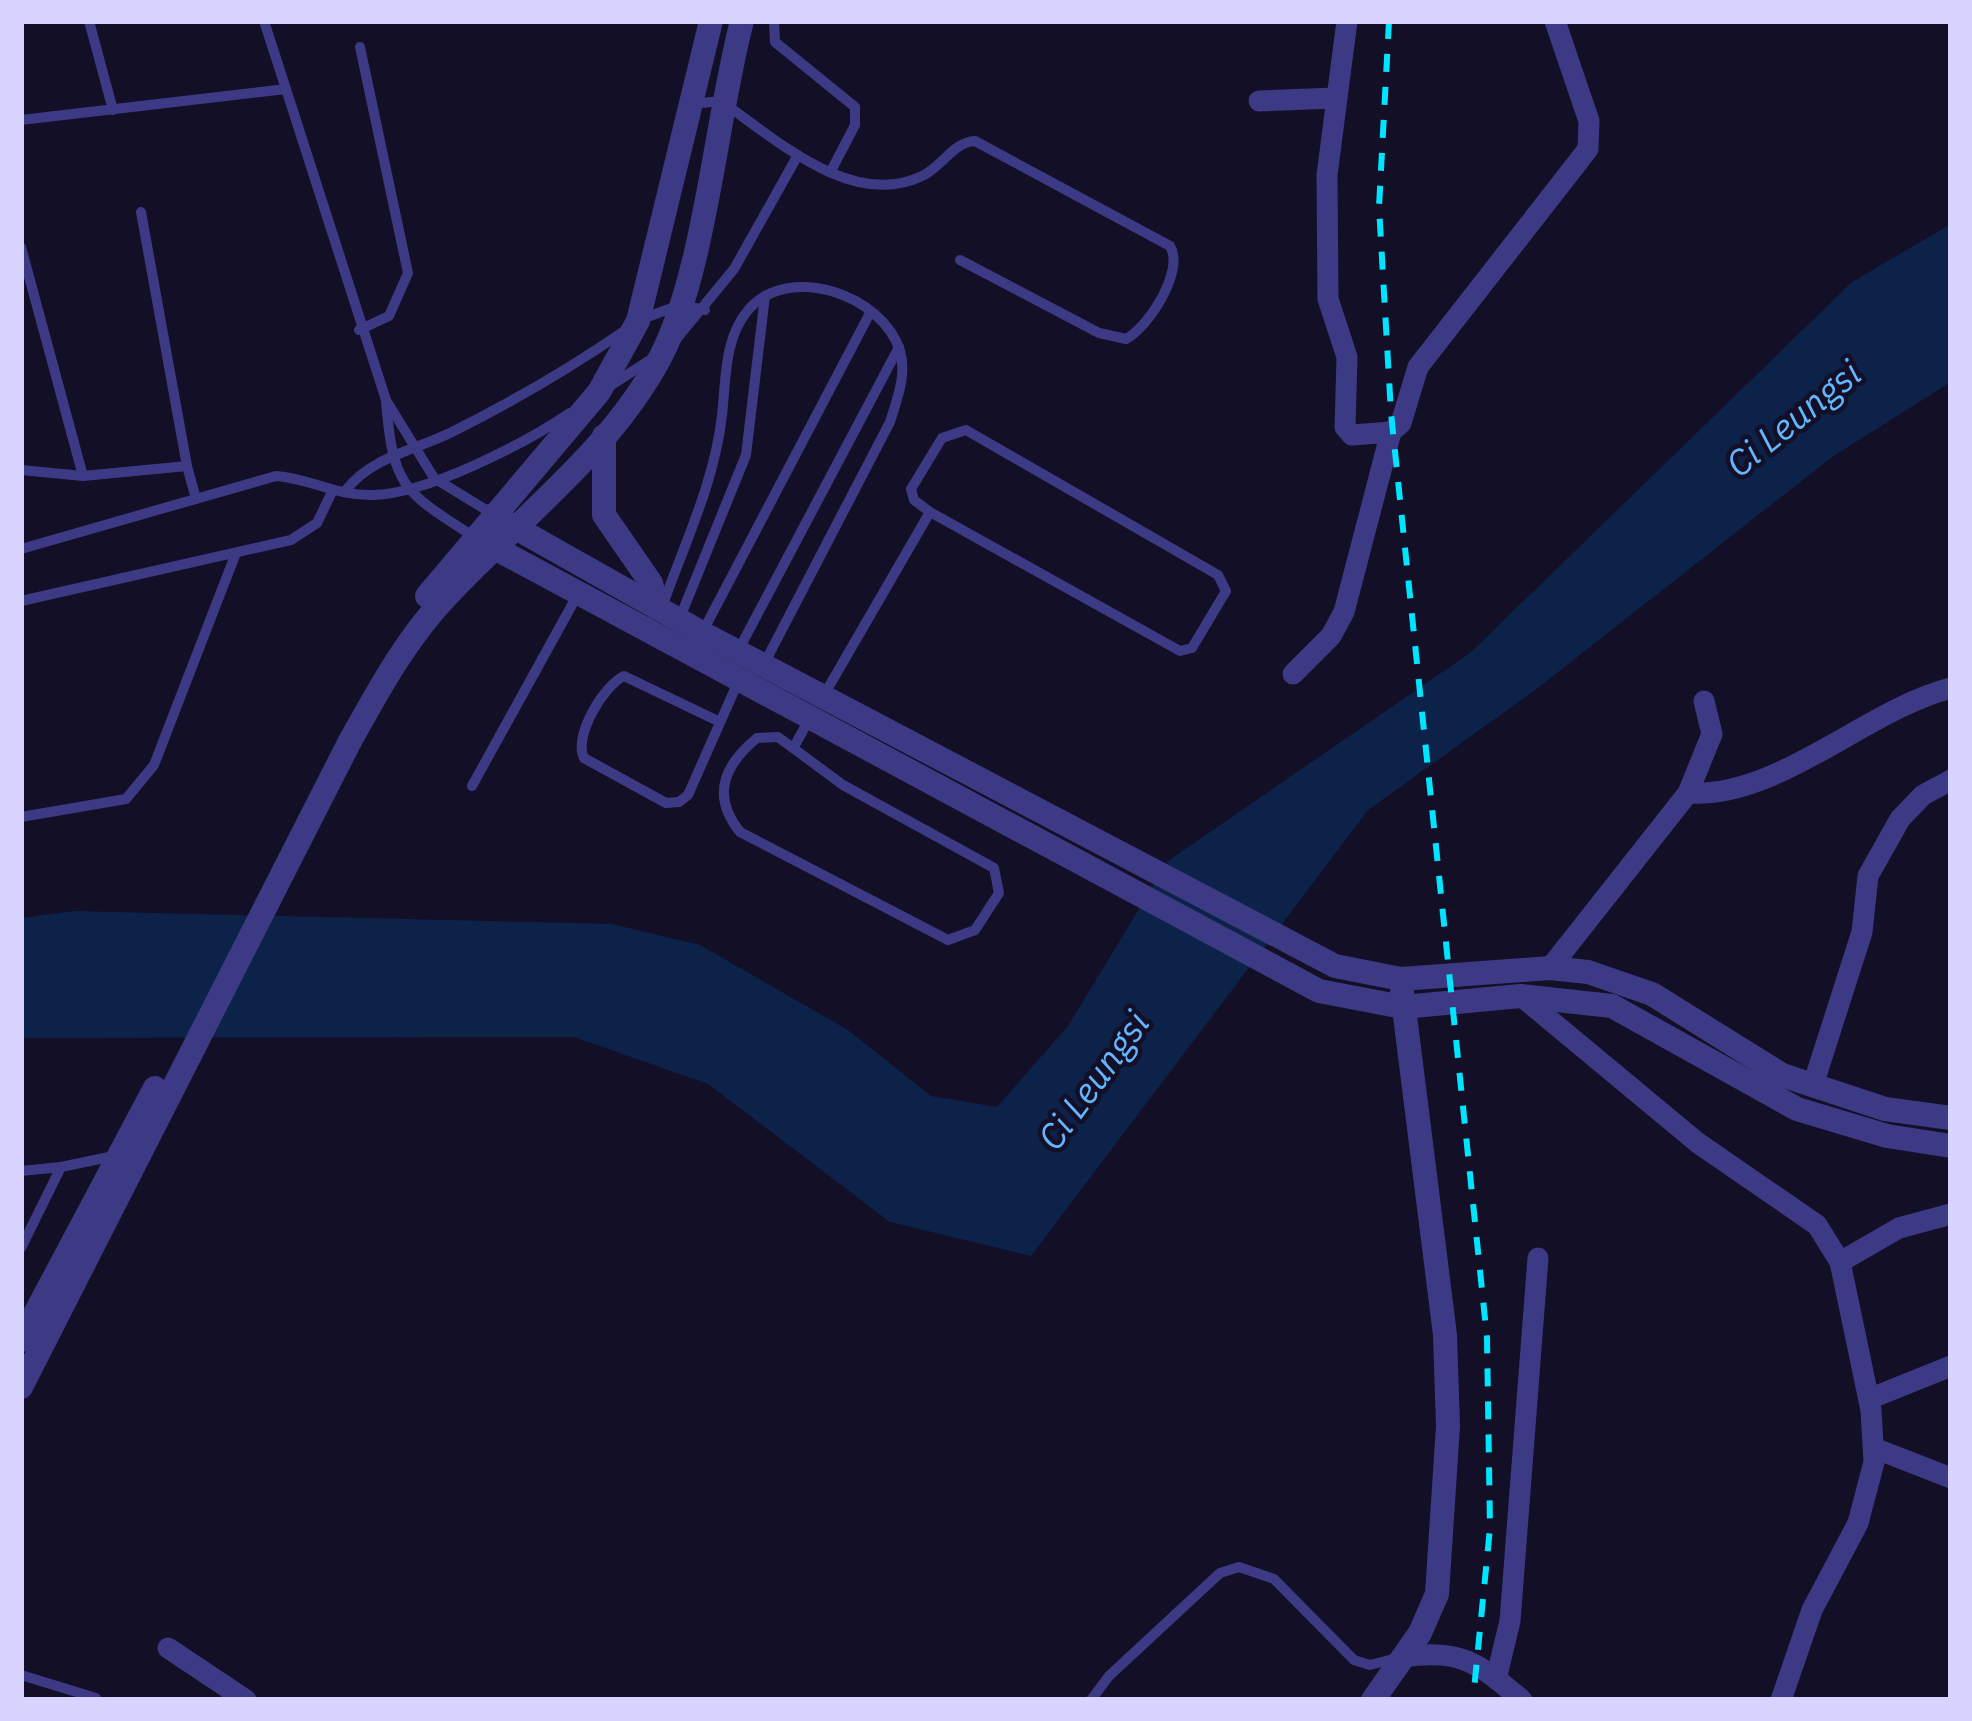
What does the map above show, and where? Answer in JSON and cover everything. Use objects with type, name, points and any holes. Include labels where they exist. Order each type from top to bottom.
[{"type":"street","points":[[274,880],[370,680],[411,615],[599,392],[638,321],[712,21]]},
{"type":"street","points":[[21,1340],[400,656],[441,602],[499,550],[640,394],[693,308],[721,101],[742,21]]},
{"type":"street","points":[[1347,21],[1327,175],[1328,299],[1347,357],[1345,427],[1352,434],[1391,432]]},
{"type":"street","points":[[1293,674],[1331,636],[1345,612],[1391,432],[1401,423],[1418,368],[1588,149],[1589,121],[1556,21]]},
{"type":"street","points":[[1259,101],[1336,98]]},
{"type":"street","points":[[604,436],[604,515],[651,583],[665,613]]},
{"type":"street","points":[[494,515],[763,666],[1089,832],[1335,966],[1401,979],[1550,968],[1588,972],[1636,986],[1766,1068],[1885,1108],[1951,1118]]},
{"type":"street","points":[[476,538],[1319,991],[1403,1007],[1521,996],[1596,1003],[1630,1012],[1732,1076],[1797,1109],[1887,1136],[1951,1146]]},
{"type":"street","points":[[1688,793],[1710,794],[1747,782],[1951,688]]},
{"type":"street","points":[[1550,968],[1688,793],[1712,734],[1704,701]]},
{"type":"street","points":[[1814,1085],[1862,932],[1868,876],[1900,819],[1923,795],[1951,780]]},
{"type":"street","points":[[1373,1700],[1437,1594],[1448,1426],[1444,1335],[1401,979]]},
{"type":"street","points":[[1521,996],[1670,1121],[1817,1225],[1840,1262],[1869,1399],[1874,1448],[1858,1523],[1812,1610],[1781,1700]]},
{"type":"street","points":[[21,1387],[38,1310],[114,1156],[175,1066]]},
{"type":"street","points":[[1840,1262],[1899,1228],[1951,1214]]},
{"type":"street","points":[[1496,1678],[1510,1622],[1538,1258]]},
{"type":"street","points":[[1869,1399],[1951,1366]]},
{"type":"street","points":[[1874,1448],[1951,1478]]},
{"type":"street","points":[[168,1648],[247,1700]]},
{"type":"street","points":[[1403,1657],[1452,1653],[1496,1678],[1522,1700]]},
{"type":"lane","points":[[89,21],[113,110]]},
{"type":"lane","points":[[264,21],[359,329],[386,400],[434,478],[494,515]]},
{"type":"lane","points":[[774,21],[775,42],[855,107],[855,125],[831,171]]},
{"type":"lane","points":[[359,329],[389,316],[408,273],[360,47]]},
{"type":"lane","points":[[21,120],[286,89]]},
{"type":"lane","points":[[692,104],[721,101],[798,155],[868,185],[923,176],[959,146],[975,141],[1170,246],[1176,265],[1140,328],[1126,339],[1099,333],[960,260]]},
{"type":"lane","points":[[346,490],[359,472],[566,372],[638,321],[693,308],[798,155]]},
{"type":"lane","points":[[141,212],[196,499]]},
{"type":"lane","points":[[21,247],[82,476]]},
{"type":"lane","points":[[665,613],[719,443],[734,336],[764,296],[802,285],[836,294],[870,313],[899,347],[903,366],[890,422],[763,666],[720,722],[688,795],[679,802],[657,798],[584,758],[580,750],[580,739],[611,683],[624,676],[720,722]]},
{"type":"lane","points":[[665,613],[740,478],[764,296]]},
{"type":"lane","points":[[702,633],[870,313]]},
{"type":"lane","points":[[737,652],[899,347]]},
{"type":"lane","points":[[21,601],[299,536],[317,523],[331,494],[346,490],[367,496],[407,492],[549,427],[663,352]]},
{"type":"lane","points":[[386,400],[391,458],[407,492],[476,538]]},
{"type":"lane","points":[[966,430],[1218,575],[1226,591],[1192,648],[1180,651],[930,512],[914,500],[911,489],[942,438],[966,430]]},
{"type":"lane","points":[[21,470],[82,476],[187,466]]},
{"type":"lane","points":[[21,549],[276,476],[308,478],[331,494]]},
{"type":"lane","points":[[795,745],[930,512]]},
{"type":"lane","points":[[21,817],[126,799],[138,791],[154,765],[236,553]]},
{"type":"lane","points":[[472,787],[579,591]]},
{"type":"lane","points":[[778,737],[795,745],[843,785],[994,868],[998,893],[993,909],[975,930],[948,940],[740,832],[722,798],[726,773],[757,738],[778,737]]},
{"type":"lane","points":[[21,1171],[114,1156]]},
{"type":"lane","points":[[21,1248],[61,1167]]},
{"type":"lane","points":[[1090,1700],[1108,1676],[1220,1574],[1239,1567],[1274,1580],[1354,1660],[1370,1665],[1403,1657]]},
{"type":"lane","points":[[21,1675],[96,1698]]},
{"type":"water","name":"Ci Leungsi","points":[[1951,224],[1951,382],[1832,457],[1534,691],[1368,810],[1031,1256],[890,1222],[708,1084],[574,1037],[21,1038],[21,918],[74,911],[612,924],[700,945],[848,1030],[931,1096],[997,1107],[1068,1026],[1168,861],[1470,653],[1852,282]]},
{"type":"railway","points":[[1389,21],[1379,207],[1391,413],[1487,1338],[1490,1528],[1473,1700]]}]
